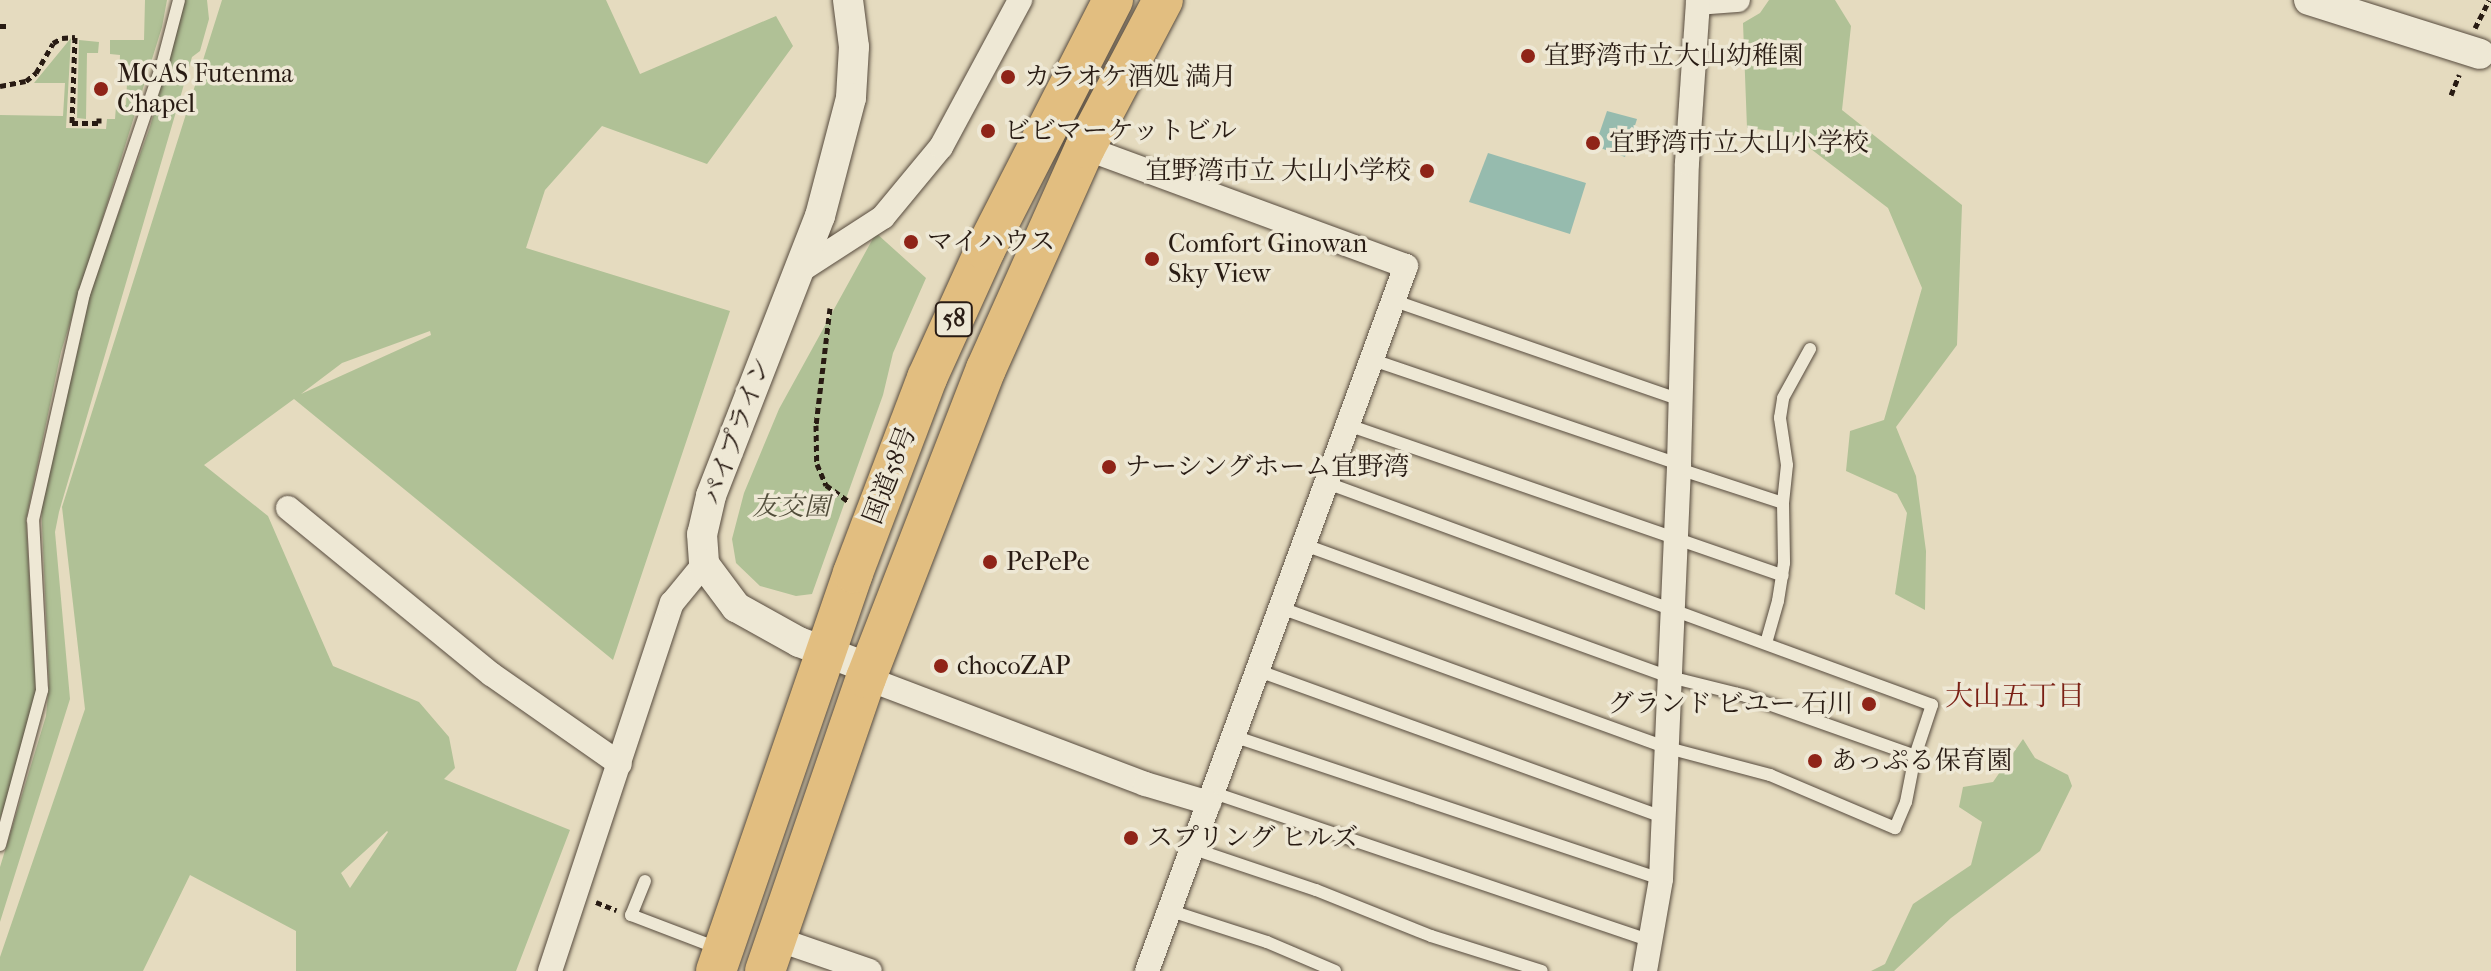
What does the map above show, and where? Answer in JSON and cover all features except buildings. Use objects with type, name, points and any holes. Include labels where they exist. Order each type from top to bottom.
[{"type":"highway","name":"国道58号","points":[[719,961],[826,653],[927,378],[985,250],[1113,0]]},
{"type":"highway","name":"国道58号","points":[[771,955],[869,674],[986,369],[1085,148],[1163,0]]},
{"type":"street","name":"パイプライン","points":[[704,564],[702,534],[711,496],[820,216],[851,98],[854,47],[848,0]]},
{"type":"street","points":[[795,274],[883,217],[941,147],[1020,0]]},
{"type":"street","points":[[1645,971],[1661,879],[1679,466],[1687,163],[1698,2],[1738,0]]},
{"type":"street","points":[[2309,0],[2485,55]]},
{"type":"street","points":[[1085,148],[1406,266],[1302,544],[1236,737],[1191,848],[1147,971]]},
{"type":"street","points":[[288,508],[491,674],[620,764]]},
{"type":"street","points":[[550,971],[672,603],[704,564],[736,607],[769,627],[869,674],[1145,784],[1212,798]]},
{"type":"street","points":[[771,955],[870,971]]},
{"type":"lane","points":[[0,845],[42,690],[33,520],[84,294],[162,65],[179,0]]},
{"type":"lane","points":[[1392,300],[1680,400]]},
{"type":"lane","points":[[1766,643],[1783,576],[1783,503],[1787,465],[1780,418],[1783,398],[1810,349]]},
{"type":"lane","points":[[1373,360],[1783,503]]},
{"type":"lane","points":[[1348,425],[1783,576]]},
{"type":"lane","points":[[1281,608],[1668,748],[1770,775],[1895,828],[1906,802],[1915,756],[1932,705],[1327,483]]},
{"type":"lane","points":[[1302,544],[1670,677],[1746,696],[1915,756]]},
{"type":"lane","points":[[1259,671],[1664,818]]},
{"type":"lane","points":[[1236,737],[1661,879]]},
{"type":"lane","points":[[1212,798],[1650,941]]},
{"type":"lane","points":[[1191,848],[1316,890],[1431,936],[1542,971]]},
{"type":"lane","points":[[645,881],[631,915],[719,961]]},
{"type":"lane","points":[[1168,910],[1267,942],[1335,971]]},
{"type":"path","points":[[0,86],[26,81],[36,73],[53,43],[62,38],[75,37],[72,123],[99,123],[99,118]]},
{"type":"path","points":[[830,308],[816,425],[817,464],[826,485],[849,502]]},
{"type":"path","points":[[587,899],[617,910]]},
{"type":"green space","points":[[145,0],[167,0],[162,27],[61,352],[26,520],[36,692],[26,744],[0,819],[0,115],[63,116],[65,83],[34,83],[71,38],[66,128],[106,129],[107,119],[115,119],[116,106],[126,105],[127,83],[119,82],[120,55],[110,54],[110,40],[144,40]]},
{"type":"green space","points":[[185,0],[207,0],[209,19],[200,51],[192,57],[59,512],[55,532],[70,699],[0,922],[0,867],[46,716],[49,684],[41,502],[87,299],[150,127]]},
{"type":"green space","points":[[222,0],[606,0],[640,74],[776,16],[793,46],[707,164],[602,126],[545,190],[526,248],[730,311],[613,660],[294,399],[204,465],[268,516],[333,666],[419,702],[449,737],[455,768],[444,779],[570,830],[516,971],[296,971],[296,931],[190,875],[143,971],[0,971],[0,957],[85,709],[62,507]],"holes":[[[430,331],[431,335],[301,394],[342,363]],[[388,832],[350,888],[341,873]]]},
{"type":"green space","points":[[1769,0],[1835,0],[1851,26],[1842,110],[1962,205],[1957,345],[1896,427],[1916,476],[1926,551],[1925,610],[1895,594],[1907,513],[1897,494],[1846,471],[1850,431],[1884,420],[1922,288],[1888,208],[1790,133],[1747,128],[1743,23],[1760,13]]},
{"type":"green space","points":[[79,40],[99,42],[98,53],[87,53],[86,119],[77,118]]},
{"type":"green space","name":"友交園","points":[[876,233],[926,278],[893,353],[883,395],[812,594],[796,596],[760,586],[736,563],[732,539],[744,493],[779,409]]},
{"type":"green space","points":[[2023,739],[2035,758],[2068,775],[2072,786],[2040,851],[1951,918],[1894,971],[1871,971],[1885,964],[1913,904],[1971,865],[1982,822],[1959,807],[1963,787],[1993,782]]},
{"type":"water","points":[[1607,111],[1637,119],[1625,157],[1595,146]]},
{"type":"water","points":[[1488,153],[1586,183],[1570,234],[1469,202]]},
{"type":"place","name":"宜野湾市立大山幼稚園","points":[[1528,56]]},
{"type":"place","name":"カラオケ酒処 満月","points":[[1008,77]]},
{"type":"place","name":"MCAS Futenma Chapel","points":[[101,89]]},
{"type":"place","name":"ビビマーケットビル","points":[[988,131]]},
{"type":"place","name":"宜野湾市立大山小学校","points":[[1593,143]]},
{"type":"place","name":"宜野湾市立 大山小学校","points":[[1427,171]]},
{"type":"place","name":"マイハウス","points":[[911,242]]},
{"type":"place","name":"Comfort Ginowan Sky View","points":[[1152,259]]},
{"type":"place","name":"ナーシングホーム宜野湾","points":[[1109,467]]},
{"type":"place","name":"PePePe","points":[[990,562]]},
{"type":"place","name":"chocoZAP","points":[[941,666]]},
{"type":"place","name":"グランド ビユー 石川","points":[[1869,704]]},
{"type":"place","name":"あっぷる保育園","points":[[1815,761]]},
{"type":"place","name":"スプリング ヒルズ","points":[[1131,838]]},
{"type":"district","name":"大山五丁目","points":[[2015,696]]}]
